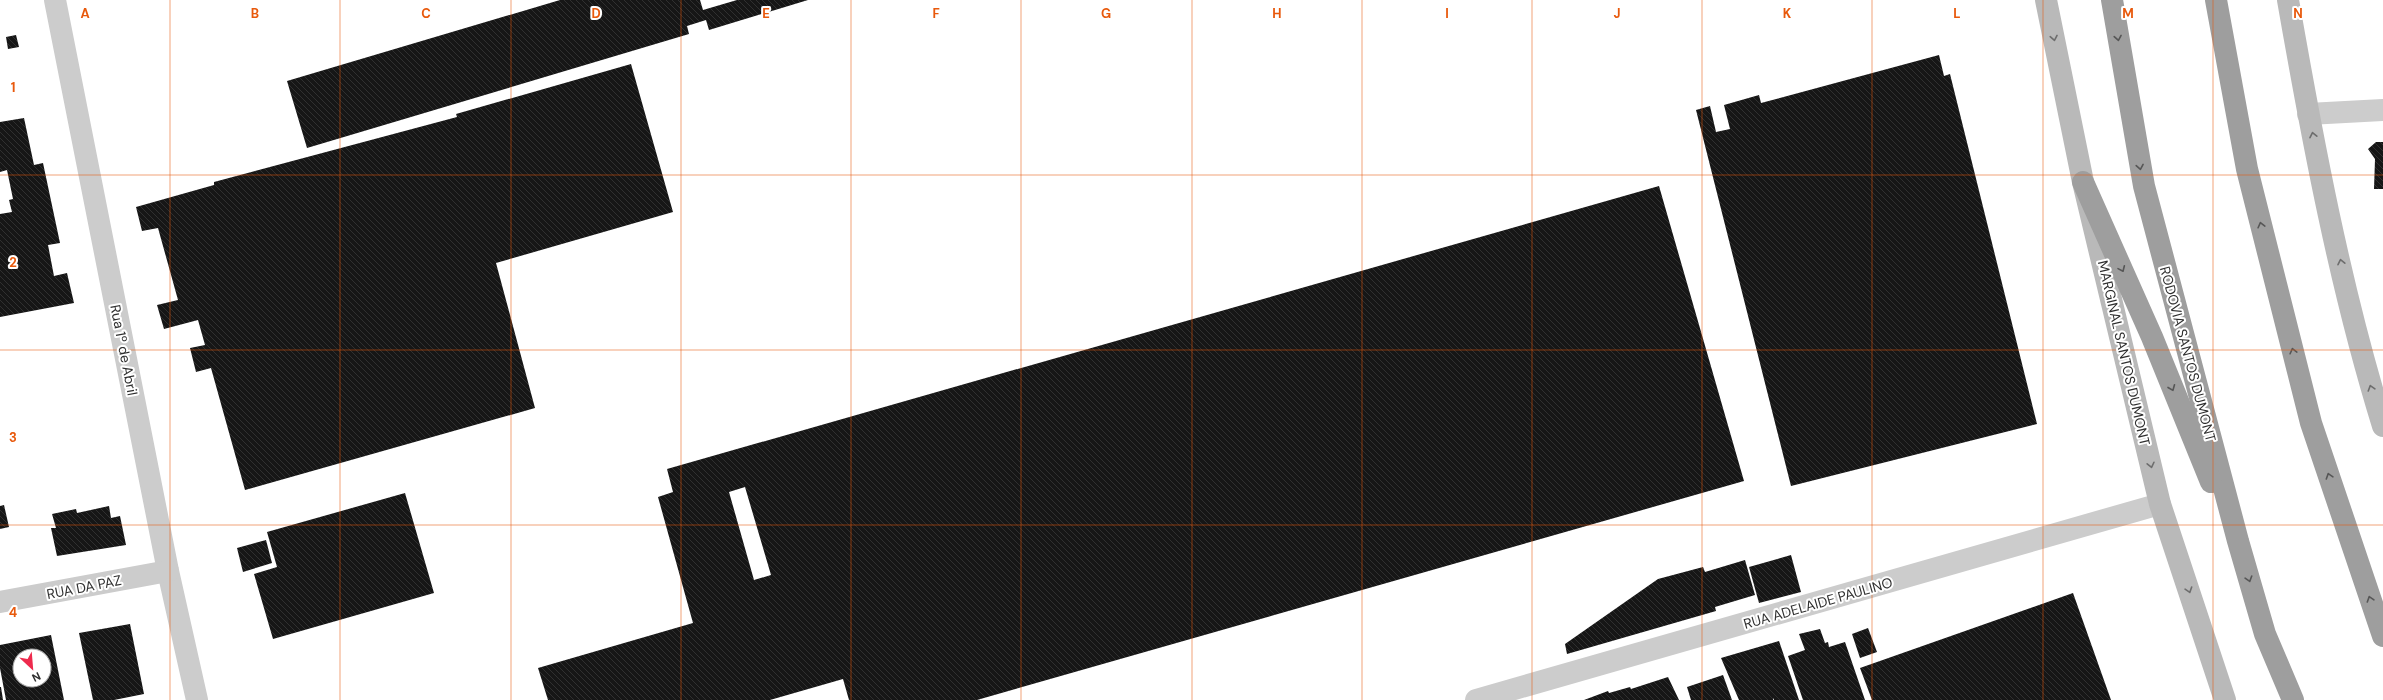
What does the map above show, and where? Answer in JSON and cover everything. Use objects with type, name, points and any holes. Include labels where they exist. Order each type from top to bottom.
[{"type":"highway","name":"RODOVIA SANTOS DUMONT","points":[[2112,0],[2144,186],[2238,541],[2266,634],[2293,700]]},
{"type":"highway","points":[[2216,0],[2246,169],[2311,423],[2383,636]]},
{"type":"highway","points":[[2083,182],[2152,336],[2206,471],[2238,541]]},
{"type":"main road","name":"MARGINAL SANTOS DUMONT","points":[[2046,0],[2083,182],[2160,504],[2226,700]]},
{"type":"main road","points":[[2288,0],[2308,114],[2361,354],[2383,426]]},
{"type":"street","name":"Rua 1º de Abril","points":[[55,0],[168,571],[196,700]]},
{"type":"street","points":[[2308,114],[2383,110]]},
{"type":"street","name":"RUA ADELAIDE PAULINO","points":[[1476,700],[2160,504]]},
{"type":"street","name":"RUA DA PAZ","points":[[0,602],[168,571]]},
{"type":"building","points":[[560,0],[700,0],[703,10],[737,0],[808,0],[709,30],[706,20],[687,26],[689,34],[307,148],[287,81]]},
{"type":"building","points":[[16,35],[19,47],[8,49],[6,37]]},
{"type":"building","points":[[1939,55],[1944,76],[1950,74],[2037,424],[1791,486],[1696,110],[1710,106],[1716,132],[1730,129],[1724,105],[1759,95],[1761,103]]},
{"type":"building","points":[[631,64],[673,212],[496,263],[535,408],[245,490],[211,368],[196,372],[190,348],[205,345],[198,320],[164,329],[157,305],[178,300],[158,228],[142,231],[136,207],[214,185],[214,182],[457,117],[456,114]]},
{"type":"building","points":[[24,118],[34,165],[43,163],[60,243],[48,245],[54,276],[67,273],[74,303],[0,317],[0,214],[12,212],[9,200],[13,199],[7,170],[0,172],[0,122]]},
{"type":"building","points":[[2376,142],[2383,142],[2383,189],[2374,189],[2375,159],[2368,149]]},
{"type":"building","points":[[1659,186],[1744,481],[977,700],[849,700],[843,679],[770,700],[548,700],[538,668],[693,623],[658,497],[673,492],[667,469]],"holes":[[[745,487],[771,575],[754,580],[729,492]]]},
{"type":"building","points":[[405,493],[434,593],[273,639],[254,574],[277,567],[267,532]]},
{"type":"building","points":[[4,505],[9,527],[0,529],[0,506]]},
{"type":"building","points":[[109,506],[111,518],[120,516],[126,545],[57,556],[51,528],[56,528],[52,514],[76,509],[77,513]]},
{"type":"building","points":[[266,540],[272,563],[243,572],[237,548]]},
{"type":"building","points":[[1791,555],[1801,592],[1759,603],[1749,567]]},
{"type":"building","points":[[1745,560],[1755,595],[1715,607],[1716,611],[1567,654],[1565,644],[1658,579],[1703,567],[1705,572]]},
{"type":"building","points":[[2073,593],[2111,700],[1872,700],[1860,668]]},
{"type":"building","points":[[130,624],[144,694],[114,700],[93,700],[79,633]]},
{"type":"building","points":[[1868,628],[1877,652],[1860,658],[1852,634]]},
{"type":"building","points":[[1820,629],[1825,643],[1828,642],[1829,647],[1845,642],[1865,700],[1803,700],[1788,656],[1805,650],[1799,634]]},
{"type":"building","points":[[51,635],[64,700],[6,700],[0,668],[0,645]]},
{"type":"building","points":[[1779,641],[1799,700],[1774,700],[1774,698],[1773,700],[1739,700],[1721,658]]},
{"type":"building","points":[[1723,675],[1732,700],[1691,700],[1687,687]]},
{"type":"building","points":[[1668,677],[1679,700],[1584,700],[1608,691],[1609,693],[1630,687],[1631,689]]},
{"type":"building","points":[[1,687],[3,700],[0,700]]}]
